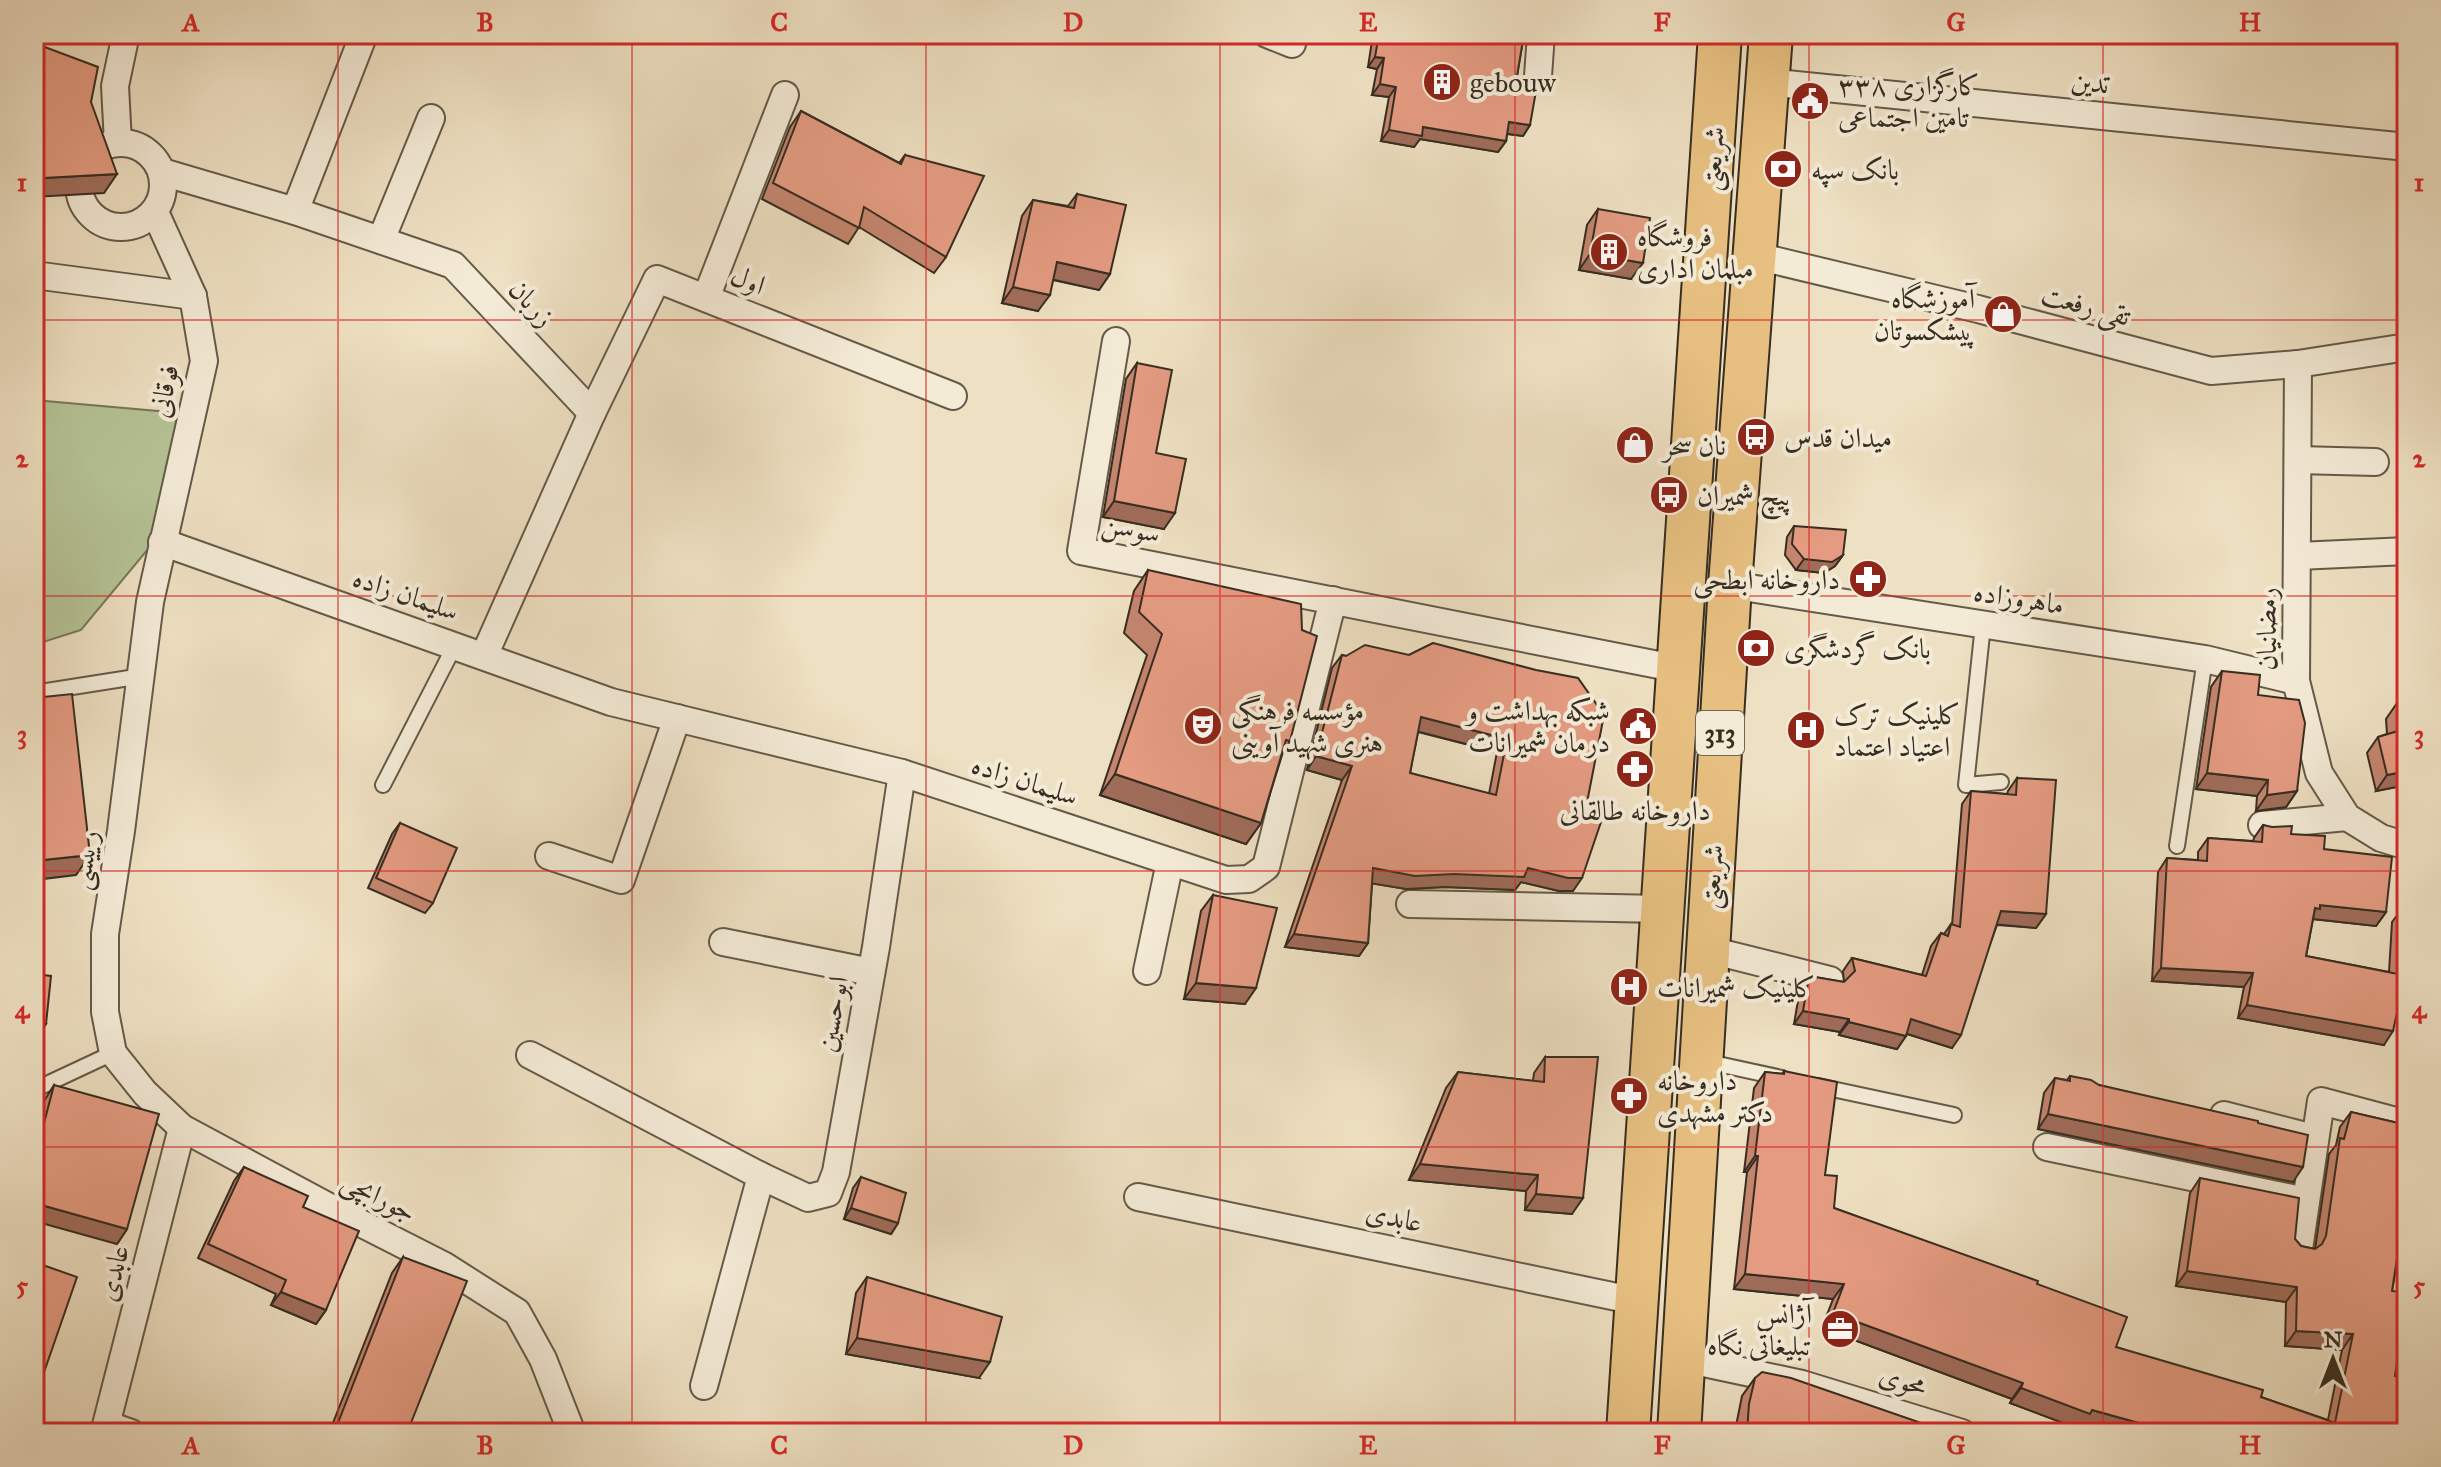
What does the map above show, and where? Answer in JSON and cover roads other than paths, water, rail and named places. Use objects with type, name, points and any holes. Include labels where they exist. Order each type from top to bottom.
[{"type":"main road","name":"شریعتی","points":[[1628,1433],[1720,34]]},
{"type":"main road","name":"شریعتی","points":[[1679,1433],[1706,949],[1752,255],[1771,34]]},
{"type":"street","points":[[118,143],[115,86],[126,34]]},
{"type":"street","points":[[295,211],[364,34]]},
{"type":"street","points":[[1267,34],[1292,44]]},
{"type":"street","points":[[1538,76],[1541,34]]},
{"type":"street","name":"تدین","points":[[1767,82],[2407,147]]},
{"type":"street","points":[[706,298],[785,95]]},
{"type":"street","points":[[381,240],[431,118]]},
{"type":"street","points":[[132,144],[155,159],[162,172],[162,199],[155,212],[132,227],[105,225],[83,206],[79,179],[83,166],[92,154],[104,146],[132,144]]},
{"type":"street","name":"زربان","points":[[162,172],[295,211],[453,265],[592,413]]},
{"type":"street","name":"فوقانی","points":[[142,676],[150,602],[204,361],[193,296],[155,212]]},
{"type":"street","name":"تقی رفعت","points":[[1752,255],[1978,309],[2211,371],[2298,364],[2407,347]]},
{"type":"street","points":[[34,275],[193,296]]},
{"type":"street","name":"اول","points":[[592,413],[657,279],[953,396]]},
{"type":"street","name":"سوسن","points":[[1116,341],[1079,550],[1333,600]]},
{"type":"street","name":"رمضانیان","points":[[2298,364],[2296,681],[2319,773],[2347,817],[2381,838],[2407,846]]},
{"type":"street","points":[[484,656],[592,413]]},
{"type":"street","points":[[2298,460],[2375,462]]},
{"type":"street","name":"سلیمان زاده","points":[[162,542],[611,702],[902,773],[1226,880],[1249,879],[1266,867],[1333,600]]},
{"type":"street","points":[[2298,556],[2407,551]]},
{"type":"street","name":"ماهروزاده","points":[[1730,585],[2205,659],[2296,681]]},
{"type":"street","points":[[1333,600],[1679,669]]},
{"type":"street","name":"رییسی","points":[[113,1053],[105,1012],[105,934],[142,676]]},
{"type":"street","points":[[549,856],[621,880],[677,718]]},
{"type":"street","name":"ابوحسین","points":[[530,1055],[808,1198],[828,1193],[836,1172],[902,773]]},
{"type":"street","points":[[2262,825],[2347,817]]},
{"type":"street","points":[[1147,971],[1170,862]]},
{"type":"street","points":[[1410,904],[1663,909]]},
{"type":"street","points":[[723,942],[871,972]]},
{"type":"street","points":[[1706,949],[1830,980]]},
{"type":"street","name":"جورابچی","points":[[113,1053],[145,1093],[182,1128],[443,1265],[517,1312],[543,1359],[572,1433]]},
{"type":"street","points":[[2299,1249],[2321,1101],[2407,1124]]},
{"type":"street","points":[[2193,1108],[2315,1139]]},
{"type":"street","name":"عابدی","points":[[114,1430],[182,1128]]},
{"type":"street","points":[[2047,1147],[2306,1201]]},
{"type":"street","points":[[704,1386],[761,1176]]},
{"type":"street","name":"عابدی","points":[[1138,1197],[1636,1301]]},
{"type":"street","name":"محوی","points":[[1685,1359],[1802,1384],[1962,1433]]},
{"type":"lane","points":[[1983,625],[1966,785],[2001,782]]},
{"type":"lane","points":[[383,785],[455,645]]},
{"type":"lane","points":[[2177,846],[2205,659]]},
{"type":"lane","points":[[34,693],[142,676]]},
{"type":"lane","points":[[34,1090],[113,1053]]},
{"type":"lane","points":[[1700,1060],[1954,1115]]},
{"type":"place","name":"gebouw","points":[[1442,82]]},
{"type":"place","name":"کارگزاری ٣٣٨ تامین اجتماعی","points":[[1810,101]]},
{"type":"place","name":"بانک سپه","points":[[1783,169]]},
{"type":"place","name":"فروشگاه مبلمان اداری","points":[[1609,252]]},
{"type":"place","name":"آموزشگاه پیشکسوتان","points":[[2003,314]]},
{"type":"place","name":"میدان قدس","points":[[1756,437]]},
{"type":"place","name":"نان سحر","points":[[1635,445]]},
{"type":"place","name":"پیچ شمیران","points":[[1669,495]]},
{"type":"place","name":"داروخانه ابطحی","points":[[1868,579]]},
{"type":"place","name":"بانک گردشگری","points":[[1756,648]]},
{"type":"place","name":"مؤسسه فرهنگی هنری شهید آوینی","points":[[1203,726]]},
{"type":"place","name":"شبکه بهداشت و درمان شمیرانات","points":[[1638,726]]},
{"type":"place","name":"کلینیک ترک اعتیاد اعتماد","points":[[1806,730]]},
{"type":"place","name":"داروخانه طالقانی","points":[[1635,769]]},
{"type":"place","name":"کلینیک شمیرانات","points":[[1629,987]]},
{"type":"place","name":"داروخانه دکتر مشهدی","points":[[1629,1096]]},
{"type":"place","name":"آژانس تبلیغاتی نگاه","points":[[1840,1329]]}]
